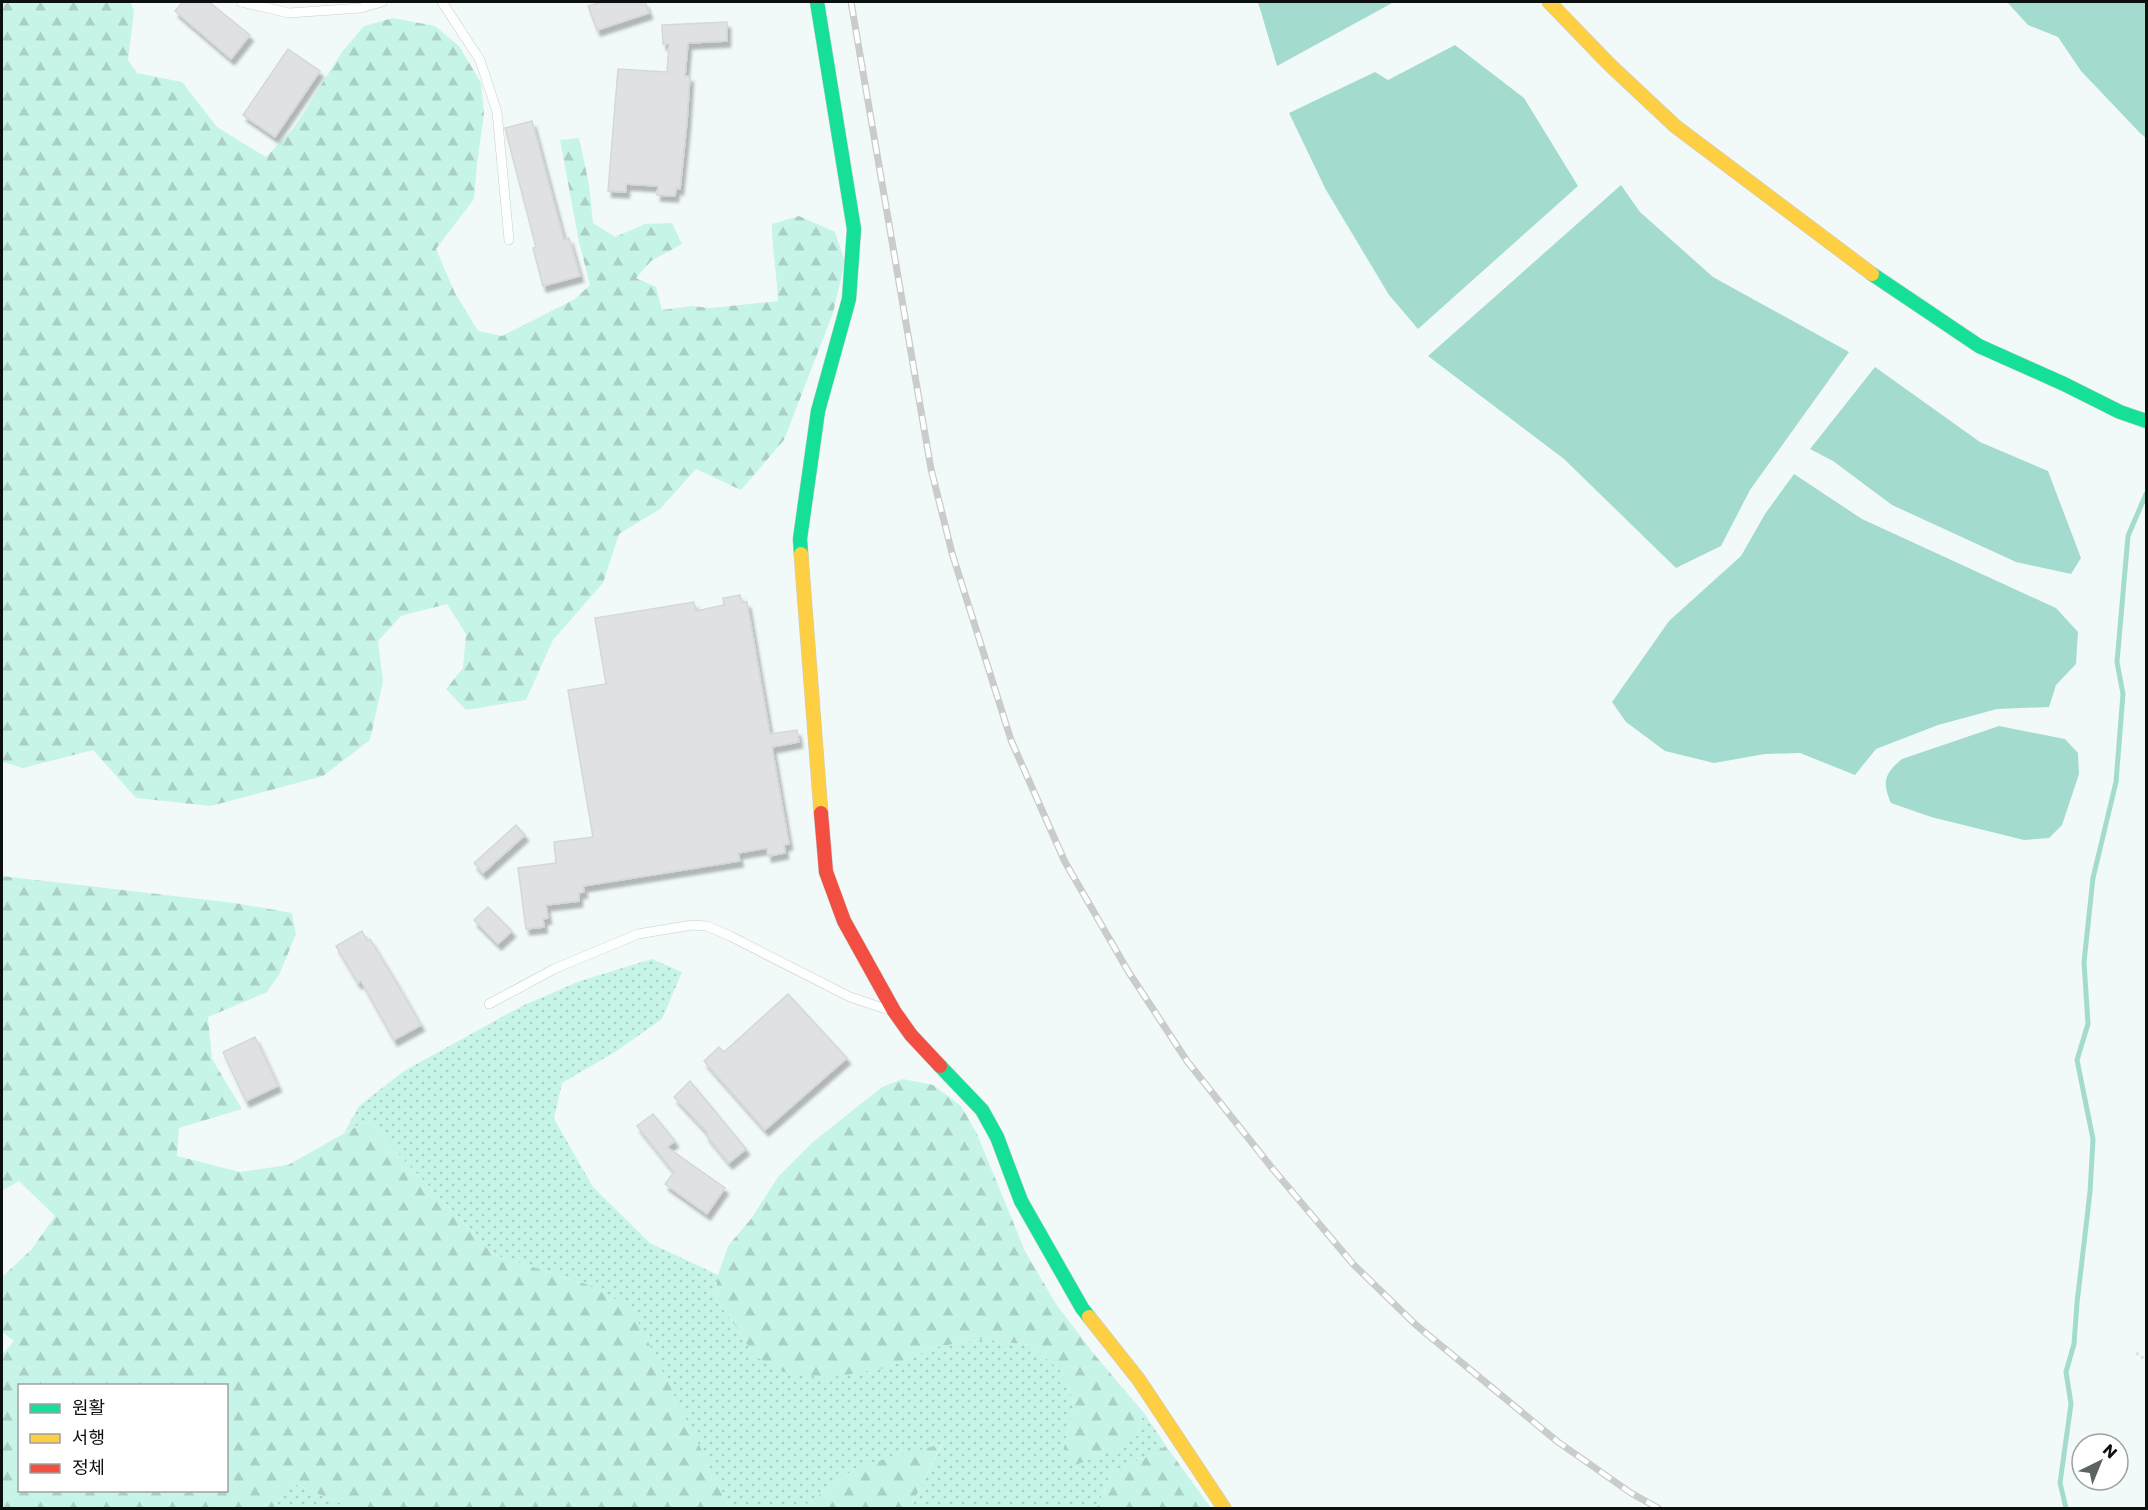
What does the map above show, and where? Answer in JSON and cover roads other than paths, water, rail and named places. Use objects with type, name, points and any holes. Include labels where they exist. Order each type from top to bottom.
[{"type":"street","points":[[817,2],[854,229],[849,299],[818,411],[800,539],[826,872],[844,921],[894,1011],[911,1035],[982,1110],[997,1137],[1021,1201],[1082,1308],[1139,1380],[1224,1509]]},
{"type":"street","points":[[1549,2],[1610,65],[1675,126],[1856,263],[1979,346],[2120,412],[2146,421]]},
{"type":"lane","points":[[241,2],[289,13],[361,8],[382,2]]},
{"type":"lane","points":[[442,2],[480,60],[497,112],[509,240]]},
{"type":"lane","points":[[489,1004],[554,969],[638,934],[692,925],[707,926],[850,997],[894,1011]]},
{"type":"waterway","points":[[2066,1508],[2060,1483],[2071,1404],[2066,1372],[2074,1344],[2090,1192],[2093,1139],[2077,1060],[2088,1024],[2084,962],[2093,878],[2116,782],[2123,694],[2117,662],[2128,536],[2146,494]]},
{"type":"railway","points":[[851,2],[931,469],[952,553],[1011,740],[1065,862],[1128,971],[1187,1061],[1272,1168],[1353,1264],[1416,1325],[1558,1442],[1631,1493],[1658,1508]]}]
